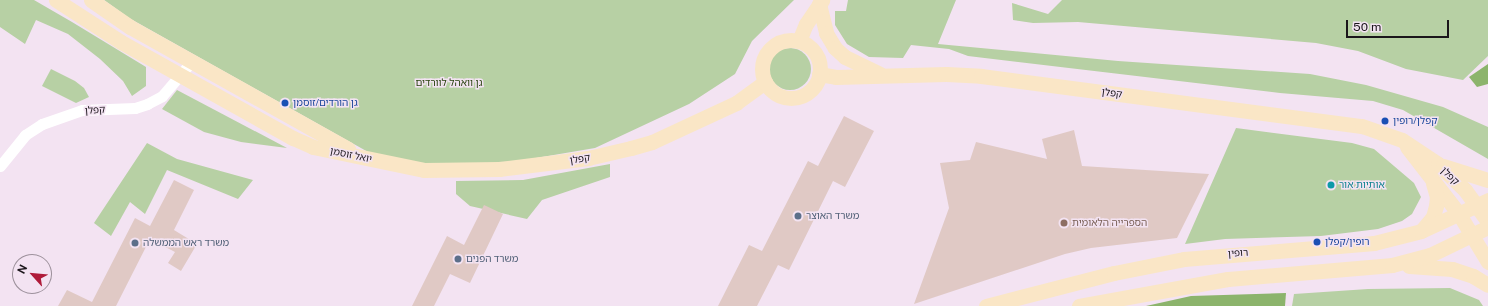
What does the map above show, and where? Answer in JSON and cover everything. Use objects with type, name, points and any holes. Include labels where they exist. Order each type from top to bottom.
[{"type":"street","name":"יואל זוסמן","points":[[56,0],[91,25],[271,127],[313,147],[379,161]]},
{"type":"street","name":"יואל זוסמן","points":[[91,0],[130,27],[192,62],[352,151],[379,161]]},
{"type":"street","points":[[799,41],[806,24],[821,2]]},
{"type":"street","points":[[821,2],[826,33],[835,48],[844,57],[883,76]]},
{"type":"street","points":[[782,41],[799,41],[813,50],[818,62],[819,74],[808,92],[793,98],[777,94],[765,82],[762,66],[768,50],[782,41]]},
{"type":"street","name":"קפלן","points":[[0,166],[25,135],[42,124],[82,110],[135,108],[147,104],[162,96],[192,62]]},
{"type":"street","name":"קפלן","points":[[819,74],[836,77],[946,74],[1019,80],[1362,126],[1402,140],[1438,164],[1482,203],[1488,222]]},
{"type":"street","name":"קפלן","points":[[379,161],[424,170],[461,171],[498,170],[588,158],[652,142],[736,104],[765,82]]},
{"type":"street","name":"קפלן","points":[[1402,140],[1459,214],[1488,262]]},
{"type":"street","points":[[1438,164],[1488,180]]},
{"type":"street","points":[[1421,231],[1433,217],[1436,206],[1436,190],[1432,180]]},
{"type":"street","name":"רופין","points":[[986,306],[1114,273],[1184,259],[1226,254],[1374,243],[1421,231],[1482,203]]},
{"type":"street","points":[[1392,266],[1430,255],[1488,227]]},
{"type":"street","points":[[1079,306],[1228,279],[1392,266],[1452,269],[1473,276],[1488,285]]},
{"type":"green space","points":[[0,0],[34,0],[72,22],[146,67],[146,86],[132,96],[123,81],[100,59],[68,34],[36,20],[25,44],[0,27]]},
{"type":"green space","name":"גן וואהל לוורדים","points":[[104,0],[794,0],[752,41],[735,74],[689,104],[595,148],[506,163],[436,165],[377,157],[129,18]]},
{"type":"green space","points":[[848,0],[956,0],[938,44],[1118,61],[1310,74],[1366,85],[1443,107],[1488,127],[1488,159],[1403,110],[1373,101],[1280,93],[968,56],[949,49],[911,45],[903,58],[869,57],[847,44],[835,25],[835,11],[846,11]]},
{"type":"green space","points":[[1062,0],[1488,0],[1488,56],[1463,80],[1406,69],[1358,51],[1316,43],[1078,22],[1033,23],[1013,20],[1012,3],[1048,14]]},
{"type":"green space","points":[[786,48],[794,48],[802,51],[808,57],[811,69],[808,81],[802,87],[794,90],[786,90],[778,87],[772,81],[769,73],[769,65],[772,57],[778,51]]},
{"type":"green space","points":[[1488,64],[1488,84],[1477,87],[1469,77]]},
{"type":"green space","points":[[51,69],[75,81],[84,88],[89,97],[76,103],[42,86]]},
{"type":"green space","points":[[177,90],[287,148],[241,142],[204,132],[162,109]]},
{"type":"green space","points":[[1236,128],[1352,143],[1374,149],[1414,183],[1421,197],[1412,214],[1402,221],[1378,229],[1321,236],[1225,239],[1185,244]]},
{"type":"green space","points":[[147,143],[177,159],[253,180],[238,199],[167,170],[145,214],[130,202],[111,236],[94,223]]},
{"type":"green space","points":[[610,164],[610,177],[542,200],[527,219],[470,206],[456,194],[456,181],[523,180]]},
{"type":"green space","points":[[1450,288],[1479,300],[1483,306],[1292,306],[1294,294],[1368,289]]},
{"type":"green space","points":[[1286,293],[1285,306],[1146,306],[1191,296]]},
{"type":"building","name":"משרד האוצר","points":[[844,116],[874,131],[845,187],[833,181],[789,270],[778,265],[757,306],[718,306],[749,245],[762,251],[808,161],[818,166]]},
{"type":"building","name":"הספרייה הלאומית","points":[[1074,130],[1082,166],[1209,174],[1177,238],[1091,248],[1065,254],[914,304],[949,208],[940,163],[970,160],[976,142],[1047,159],[1042,139]]},
{"type":"building","name":"משרד ראש הממשלה","points":[[174,180],[194,190],[174,230],[197,244],[181,271],[168,263],[175,252],[150,239],[116,306],[58,306],[67,290],[92,302],[135,218],[150,226]]},
{"type":"building","name":"משרד הפנים","points":[[484,205],[503,214],[470,283],[450,274],[434,306],[412,306],[447,236],[464,245]]},
{"type":"place","name":"גן הורדים/זוסמן","points":[[285,103]]},
{"type":"place","name":"קפלן/רופין","points":[[1385,121]]},
{"type":"place","name":"אותיות אור","points":[[1331,185]]},
{"type":"place","name":"משרד האוצר","points":[[798,216]]},
{"type":"place","name":"הספרייה הלאומית","points":[[1064,223]]},
{"type":"place","name":"רופין/קפלן","points":[[1317,242]]},
{"type":"place","name":"משרד ראש הממשלה","points":[[135,243]]},
{"type":"place","name":"משרד הפנים","points":[[458,259]]}]
